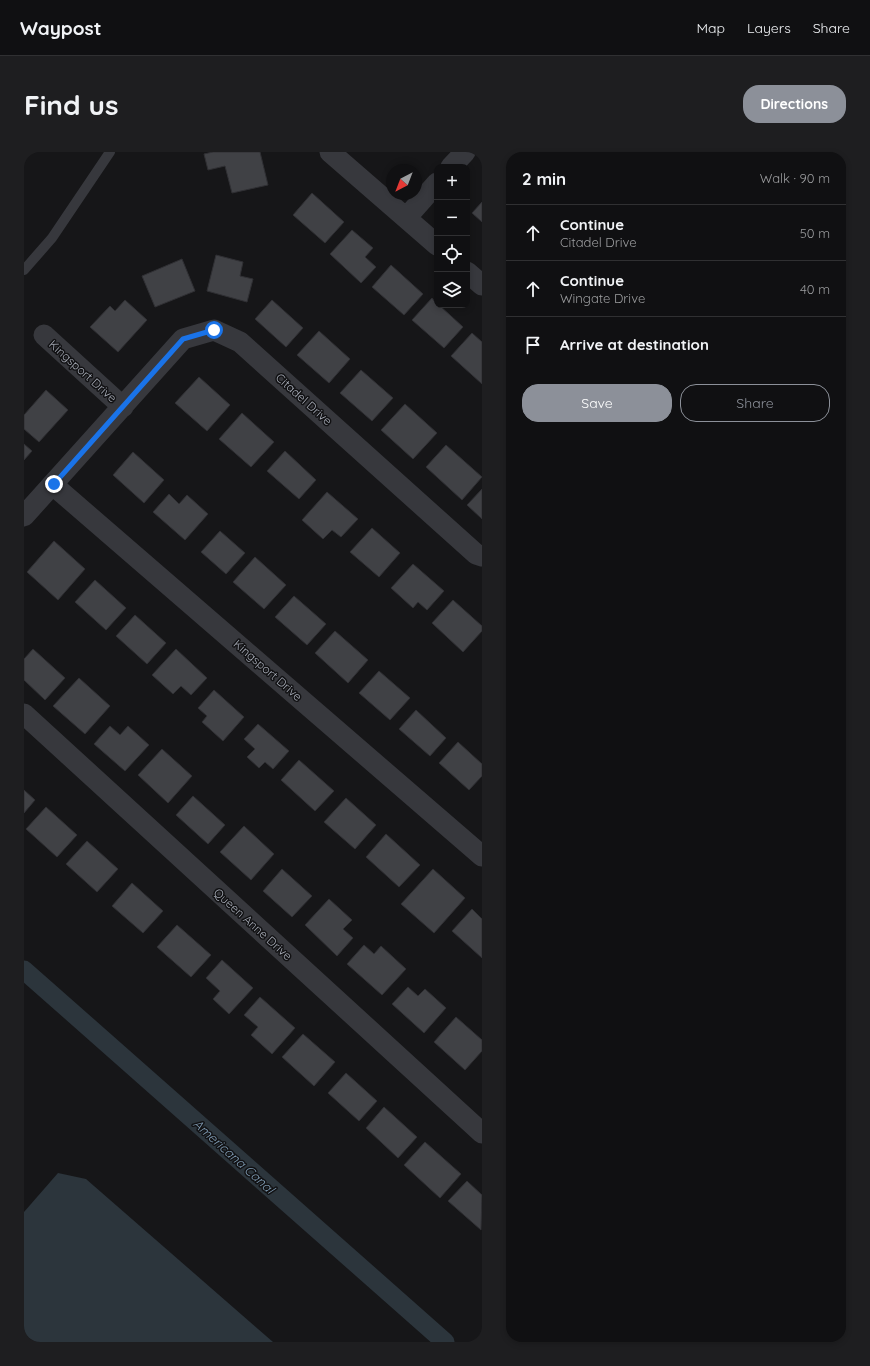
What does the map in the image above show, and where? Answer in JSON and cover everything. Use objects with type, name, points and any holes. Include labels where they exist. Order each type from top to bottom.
[{"type":"street","points":[[330,152],[434,242]]},
{"type":"street","points":[[454,164],[465,152]]},
{"type":"street","points":[[406,218],[434,186]]},
{"type":"street","points":[[470,275],[482,285]]},
{"type":"street","name":"Citadel Drive","points":[[24,516],[183,339],[214,330],[240,342],[476,554],[482,556]]},
{"type":"street","name":"Kingsport Drive","points":[[44,335],[123,407]]},
{"type":"street","name":"Kingsport Drive","points":[[54,484],[482,856]]},
{"type":"street","name":"Queen Anne Drive","points":[[24,714],[482,1133]]},
{"type":"lane","points":[[24,270],[52,238],[110,152]]},
{"type":"shaded area","points":[[58,1173],[86,1179],[273,1342],[24,1342],[24,1212]]},
{"type":"building","points":[[213,152],[260,152],[268,185],[232,193],[225,166],[208,170],[204,154]]},
{"type":"building","points":[[312,193],[344,222],[325,243],[293,215]]},
{"type":"building","points":[[482,202],[482,222],[472,213]]},
{"type":"building","points":[[352,230],[373,248],[365,257],[376,267],[361,283],[330,254]]},
{"type":"building","points":[[216,255],[243,262],[240,276],[253,279],[247,302],[207,291]]},
{"type":"building","points":[[182,259],[195,291],[155,307],[142,276]]},
{"type":"building","points":[[391,265],[423,294],[404,315],[372,287]]},
{"type":"building","points":[[432,298],[434,301],[434,308],[442,308],[463,327],[444,348],[412,320]]},
{"type":"building","points":[[125,300],[147,320],[118,352],[90,327],[110,306],[115,311]]},
{"type":"building","points":[[272,300],[303,328],[286,347],[255,319]]},
{"type":"building","points":[[319,331],[350,359],[329,383],[297,355]]},
{"type":"building","points":[[472,333],[482,342],[482,384],[451,356]]},
{"type":"building","points":[[361,370],[393,398],[372,421],[340,393]]},
{"type":"building","points":[[199,377],[230,405],[207,431],[175,403]]},
{"type":"building","points":[[46,390],[68,410],[39,442],[24,429],[24,415]]},
{"type":"building","points":[[405,404],[437,433],[413,459],[381,430]]},
{"type":"building","points":[[242,413],[274,442],[251,467],[219,439]]},
{"type":"building","points":[[24,444],[32,451],[24,460]]},
{"type":"building","points":[[446,445],[482,477],[462,500],[426,467]]},
{"type":"building","points":[[285,451],[316,480],[299,499],[267,471]]},
{"type":"building","points":[[133,452],[164,480],[144,503],[113,475]]},
{"type":"building","points":[[482,489],[482,519],[467,505]]},
{"type":"building","points":[[327,492],[358,519],[341,537],[332,530],[323,539],[302,520]]},
{"type":"building","points":[[169,494],[179,504],[187,495],[208,514],[185,540],[153,512]]},
{"type":"building","points":[[372,528],[400,553],[379,577],[350,552]]},
{"type":"building","points":[[220,531],[245,553],[226,574],[201,552]]},
{"type":"building","points":[[54,541],[85,569],[58,600],[27,572]]},
{"type":"building","points":[[255,557],[286,585],[264,609],[233,582]]},
{"type":"building","points":[[413,564],[444,591],[427,610],[418,602],[413,608],[391,588]]},
{"type":"building","points":[[95,580],[126,608],[106,630],[75,602]]},
{"type":"building","points":[[294,596],[326,624],[307,645],[275,617]]},
{"type":"building","points":[[453,600],[482,626],[482,631],[463,652],[432,623]]},
{"type":"building","points":[[135,615],[166,643],[147,664],[116,636]]},
{"type":"building","points":[[335,631],[368,660],[348,683],[315,653]]},
{"type":"building","points":[[33,649],[65,678],[45,700],[24,680],[24,659]]},
{"type":"building","points":[[176,649],[207,678],[191,695],[181,686],[173,694],[152,675]]},
{"type":"building","points":[[379,671],[410,698],[390,720],[359,693]]},
{"type":"building","points":[[79,678],[110,706],[85,734],[53,706]]},
{"type":"building","points":[[214,690],[244,717],[223,741],[202,722],[207,716],[198,708]]},
{"type":"building","points":[[416,710],[446,738],[430,756],[399,729]]},
{"type":"building","points":[[258,724],[289,751],[273,769],[265,762],[259,768],[247,757],[255,749],[244,739]]},
{"type":"building","points":[[110,726],[120,735],[128,726],[149,745],[125,771],[94,744]]},
{"type":"building","points":[[458,742],[482,764],[482,776],[469,790],[439,763]]},
{"type":"building","points":[[162,749],[192,776],[168,803],[138,775]]},
{"type":"building","points":[[299,760],[334,791],[315,811],[281,780]]},
{"type":"building","points":[[24,790],[35,800],[24,813]]},
{"type":"building","points":[[193,796],[225,825],[208,844],[176,815]]},
{"type":"building","points":[[346,798],[376,825],[355,849],[324,822]]},
{"type":"building","points":[[46,807],[77,835],[57,857],[26,829]]},
{"type":"building","points":[[244,826],[274,854],[251,880],[220,852]]},
{"type":"building","points":[[386,834],[420,865],[399,887],[366,857]]},
{"type":"building","points":[[87,841],[118,869],[97,892],[66,864]]},
{"type":"building","points":[[282,869],[312,896],[292,917],[263,891]]},
{"type":"building","points":[[433,869],[465,898],[434,933],[401,904]]},
{"type":"building","points":[[132,883],[163,911],[143,933],[112,906]]},
{"type":"building","points":[[329,899],[352,920],[343,929],[353,938],[337,956],[305,925]]},
{"type":"building","points":[[472,909],[482,919],[482,958],[452,931]]},
{"type":"building","points":[[177,925],[211,955],[191,977],[157,947]]},
{"type":"building","points":[[364,945],[374,954],[381,946],[406,969],[382,995],[347,964]]},
{"type":"building","points":[[222,960],[253,988],[229,1014],[213,999],[220,991],[206,978]]},
{"type":"building","points":[[408,987],[418,996],[425,989],[446,1008],[424,1033],[392,1004]]},
{"type":"building","points":[[260,997],[295,1028],[272,1054],[251,1035],[258,1027],[244,1015]]},
{"type":"building","points":[[456,1017],[482,1040],[482,1051],[465,1070],[434,1042]]},
{"type":"building","points":[[303,1034],[335,1062],[314,1086],[282,1057]]},
{"type":"building","points":[[346,1073],[377,1101],[359,1121],[328,1093]]},
{"type":"building","points":[[384,1107],[417,1137],[398,1158],[366,1128]]},
{"type":"building","points":[[425,1142],[461,1174],[440,1198],[404,1165]]},
{"type":"building","points":[[467,1181],[482,1195],[481,1230],[448,1201]]},
{"type":"waterway","name":"Americana Canal","points":[[24,970],[445,1342]]},
{"type":"route","points":[[54,484],[183,339],[214,330]]}]
